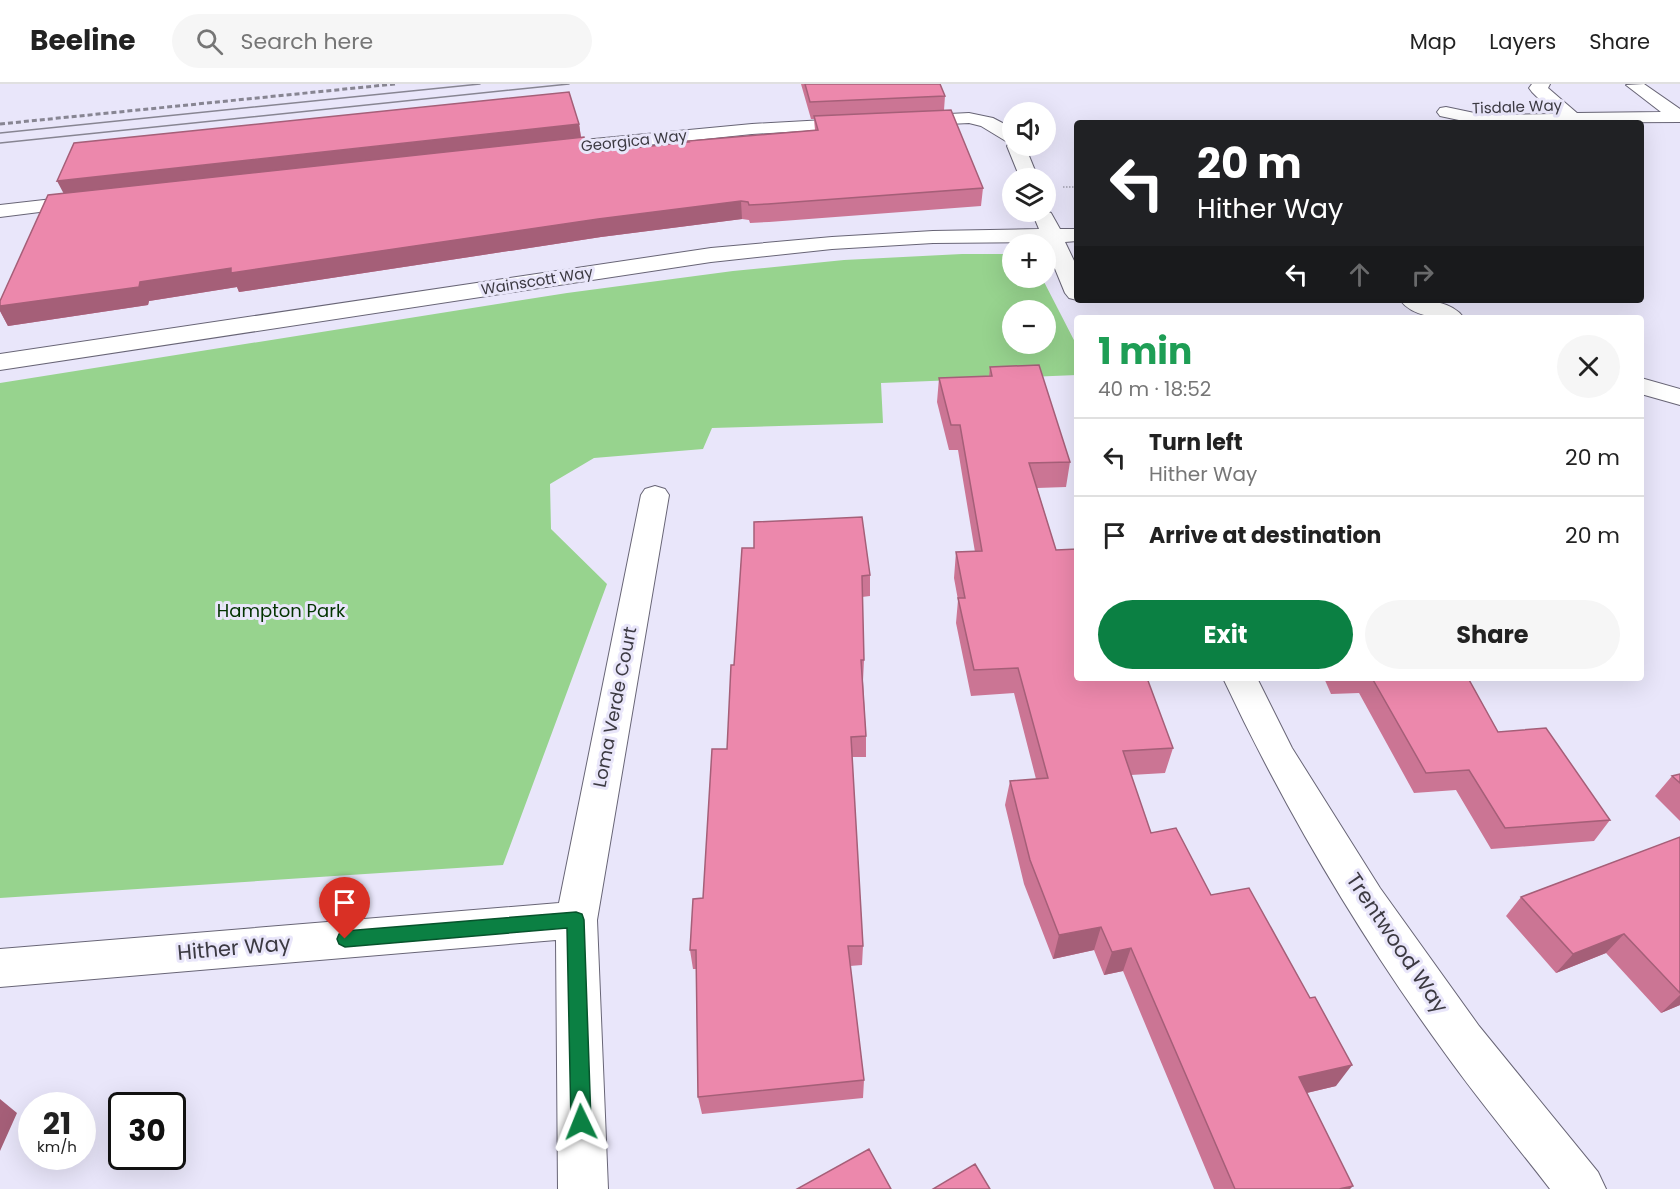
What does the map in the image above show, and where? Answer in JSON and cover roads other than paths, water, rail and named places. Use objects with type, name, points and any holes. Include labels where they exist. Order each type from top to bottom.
[{"type":"street","points":[[1542,84],[1538,88],[1555,106],[1573,119]]},
{"type":"street","points":[[1634,85],[1672,104],[1680,117]]},
{"type":"street","name":"Tisdale Way","points":[[1672,104],[1461,109],[1446,112],[1484,120],[1680,117]]},
{"type":"street","name":"Georgica Way","points":[[524,152],[741,130],[969,118],[987,122],[1002,130]]},
{"type":"street","points":[[3,220],[26,208],[109,199]]},
{"type":"street","points":[[1046,222],[1051,234]]},
{"type":"street","name":"Wainscott Way","points":[[1056,234],[1074,235]]},
{"type":"street","name":"Wainscott Way","points":[[0,362],[711,255],[832,243],[922,237],[1002,235]]},
{"type":"street","points":[[1056,246],[1074,287]]},
{"type":"street","points":[[1419,303],[1445,315]]},
{"type":"street","points":[[1644,387],[1680,397]]},
{"type":"street","name":"Loma Verde Court","points":[[582,1189],[576,920],[655,495]]},
{"type":"street","name":"Trentwood Way","points":[[1241,681],[1278,756],[1366,901],[1464,1041],[1581,1189]]},
{"type":"street","name":"Hither Way","points":[[0,968],[576,920]]},
{"type":"tram line","points":[[0,133],[480,84]]},
{"type":"tram line","points":[[0,143],[569,84]]},
{"type":"railway","points":[[0,124],[395,84]]},
{"type":"park label","name":"Hampton Park","points":[[281,611]]}]
